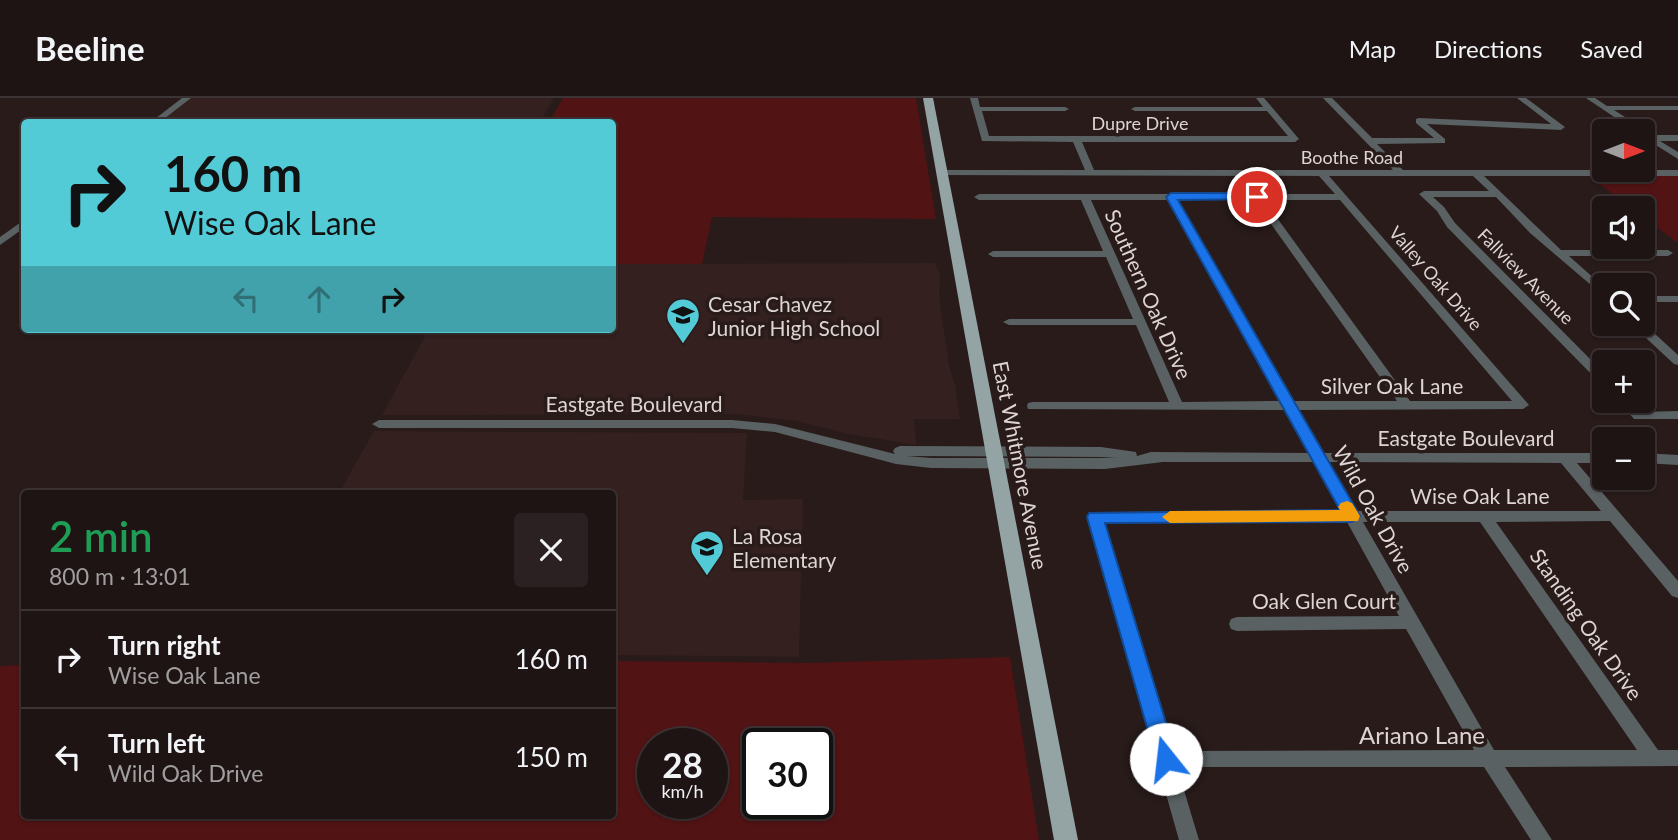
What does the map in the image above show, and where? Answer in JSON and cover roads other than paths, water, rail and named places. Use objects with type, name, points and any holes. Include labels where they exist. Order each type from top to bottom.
[{"type":"main road","name":"East Whitmore Avenue","points":[[928,98],[1066,840]]},
{"type":"street","points":[[159,119],[187,98]]},
{"type":"street","points":[[974,98],[977,109],[1065,109]]},
{"type":"street","points":[[1260,98],[1269,109]]},
{"type":"street","points":[[1327,98],[1401,173]]},
{"type":"street","points":[[1370,141],[1442,141],[1419,121],[1561,127],[1521,98]]},
{"type":"street","points":[[1590,98],[1622,119]]},
{"type":"street","points":[[1605,108],[1678,108]]},
{"type":"street","name":"Dupre Drive","points":[[977,109],[985,139],[1295,139],[1269,109]]},
{"type":"street","points":[[1135,109],[1269,109]]},
{"type":"street","points":[[1656,135],[1678,138]]},
{"type":"street","points":[[1076,139],[1091,173]]},
{"type":"street","points":[[1656,141],[1678,156]]},
{"type":"street","name":"Boothe Road","points":[[942,173],[1678,173]]},
{"type":"street","name":"Valley Oak Drive","points":[[1322,173],[1523,405]]},
{"type":"street","points":[[1475,173],[1534,231],[1592,282]]},
{"type":"street","name":"Fallview Avenue","points":[[1499,194],[1424,194],[1441,209],[1451,225],[1592,368]]},
{"type":"street","points":[[979,197],[1343,197]]},
{"type":"street","name":"Southern Oak Drive","points":[[1085,197],[1177,406]]},
{"type":"street","name":"Wild Oak Drive","points":[[1171,197],[1489,758],[1542,840]]},
{"type":"street","points":[[1257,197],[1407,405]]},
{"type":"street","points":[[0,242],[21,225]]},
{"type":"street","points":[[1560,253],[1668,253]]},
{"type":"street","points":[[993,254],[1110,254]]},
{"type":"street","points":[[1655,299],[1678,299]]},
{"type":"street","points":[[1009,322],[1140,322]]},
{"type":"street","points":[[1652,336],[1673,352],[1678,361]]},
{"type":"street","name":"Silver Oak Lane","points":[[1033,406],[1523,405]]},
{"type":"street","points":[[1636,413],[1639,416],[1678,415]]},
{"type":"street","name":"Eastgate Boulevard","points":[[379,424],[732,424],[775,428],[858,450],[885,454],[896,459],[931,463],[997,458],[1105,464],[1159,458],[1592,458]]},
{"type":"street","points":[[1565,458],[1678,592]]},
{"type":"street","points":[[1655,459],[1678,460]]},
{"type":"street","name":"Standing Oak Drive","points":[[1484,516],[1653,758]]},
{"type":"street","name":"Wise Oak Lane","points":[[1166,759],[1095,517],[1613,516]]},
{"type":"street","name":"Oak Glen Court","points":[[1237,624],[1411,622]]},
{"type":"street","name":"Ariano Lane","points":[[1166,759],[1678,758]]},
{"type":"street","points":[[1166,759],[1189,840]]},
{"type":"place","name":"Cesar Chavez Junior High School","points":[[683,345]]},
{"type":"place","name":"La Rosa Elementary","points":[[707,577]]}]
